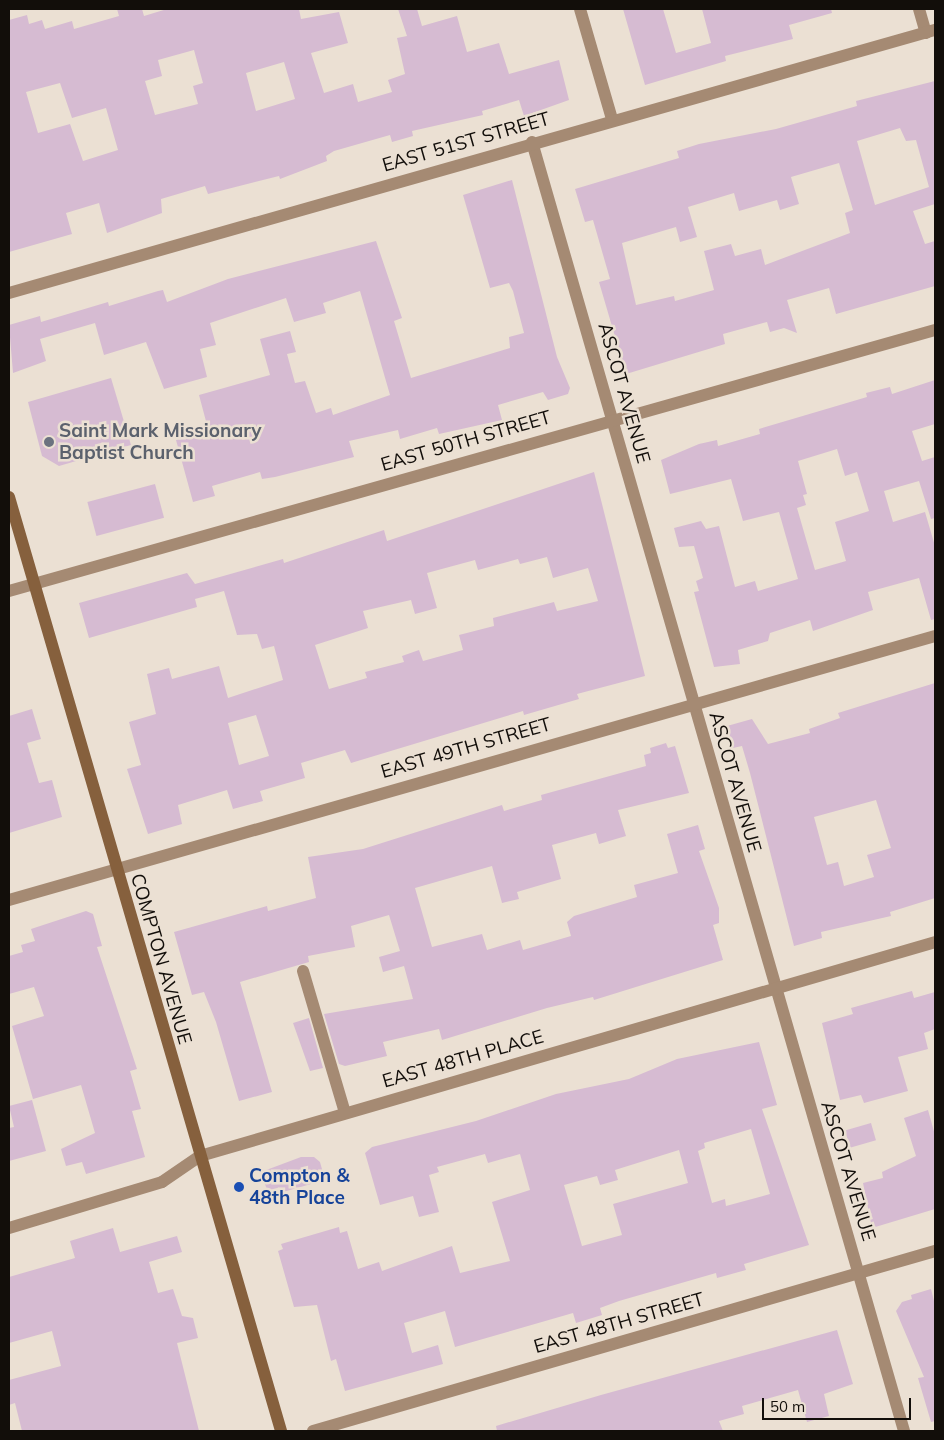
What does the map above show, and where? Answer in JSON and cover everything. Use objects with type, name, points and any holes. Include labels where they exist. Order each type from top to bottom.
[{"type":"main road","name":"COMPTON AVENUE","points":[[9,497],[32,584],[281,1431]]},
{"type":"street","points":[[580,9],[612,119]]},
{"type":"street","points":[[919,9],[931,32]]},
{"type":"street","name":"EAST 51ST STREET","points":[[9,293],[612,119],[931,32]]},
{"type":"street","name":"ASCOT AVENUE","points":[[532,142],[773,987],[859,1272],[904,1431]]},
{"type":"street","name":"EAST 50TH STREET","points":[[9,591],[612,419],[935,330]]},
{"type":"street","name":"EAST 49TH STREET","points":[[9,900],[693,703],[935,636]]},
{"type":"street","name":"EAST 48TH PLACE","points":[[9,1228],[162,1182],[200,1156],[773,987],[935,942]]},
{"type":"street","points":[[303,971],[345,1113]]},
{"type":"street","name":"EAST 48TH STREET","points":[[313,1431],[935,1251]]},
{"type":"building","points":[[117,9],[142,9],[144,16],[167,9],[299,9],[301,19],[339,12],[348,43],[311,53],[324,93],[353,84],[358,102],[392,92],[388,80],[405,74],[397,38],[407,36],[398,9],[417,9],[422,26],[457,16],[467,52],[499,43],[509,74],[559,60],[569,100],[524,116],[519,100],[482,111],[483,115],[412,131],[413,136],[392,142],[390,135],[334,151],[326,156],[327,161],[280,179],[279,176],[208,194],[205,186],[161,199],[162,213],[107,233],[99,203],[66,213],[72,234],[9,252],[9,20],[27,15],[29,24],[42,20],[45,29],[72,21],[74,29],[119,16]],"holes":[[[194,50],[203,83],[193,86],[198,104],[155,115],[145,81],[162,76],[158,60]],[[284,62],[295,99],[256,111],[246,73]],[[60,83],[72,118],[106,108],[118,150],[83,161],[70,124],[38,133],[26,92]]]},
{"type":"building","points":[[623,9],[663,9],[676,53],[711,43],[702,9],[831,9],[832,13],[789,25],[793,39],[725,56],[726,61],[645,85]]},
{"type":"building","points":[[935,81],[935,204],[913,211],[925,244],[935,241],[935,286],[836,314],[829,288],[787,300],[797,333],[784,328],[770,332],[767,322],[723,334],[725,344],[626,374],[599,282],[610,279],[593,220],[585,222],[575,189],[679,158],[677,151],[699,144],[776,129],[857,106],[856,101]],"holes":[[[900,128],[906,141],[916,140],[929,187],[875,205],[857,141]],[[839,163],[853,210],[845,213],[850,233],[765,265],[761,249],[735,256],[731,244],[704,251],[714,290],[675,301],[674,296],[636,305],[622,243],[676,227],[680,242],[697,237],[688,207],[734,193],[739,211],[777,200],[780,210],[799,204],[791,177]]]},
{"type":"building","points":[[512,180],[557,357],[570,388],[568,394],[548,400],[543,392],[498,405],[502,420],[439,434],[437,428],[400,439],[398,430],[349,441],[354,457],[275,477],[262,479],[260,472],[212,486],[215,496],[193,502],[176,440],[183,438],[182,432],[207,425],[199,395],[270,375],[260,339],[290,331],[296,352],[287,354],[295,383],[305,381],[316,413],[331,408],[333,415],[390,395],[360,291],[323,303],[326,313],[294,322],[286,298],[210,323],[216,345],[200,349],[207,377],[164,389],[146,342],[104,355],[95,323],[40,339],[46,361],[13,373],[9,325],[40,316],[41,322],[108,302],[109,306],[163,290],[167,302],[228,279],[376,241],[402,318],[394,321],[411,378],[510,348],[509,337],[524,333],[513,291],[509,283],[490,288],[463,195]]},
{"type":"building","points":[[111,378],[131,445],[59,466],[42,456],[28,402]]},
{"type":"building","points":[[935,380],[935,424],[912,431],[922,461],[935,457],[935,518],[931,519],[919,481],[884,491],[893,522],[925,512],[935,546],[935,619],[931,620],[919,578],[868,592],[873,610],[813,631],[810,620],[770,633],[768,641],[738,650],[740,664],[714,667],[694,592],[699,591],[696,581],[703,578],[694,546],[679,547],[674,528],[701,521],[706,529],[719,526],[735,587],[755,581],[758,591],[798,579],[779,512],[743,521],[731,479],[670,494],[661,460],[699,444],[717,440],[718,446],[760,434],[759,429],[867,397],[866,393],[890,387],[892,394]],"holes":[[[837,449],[845,476],[857,472],[869,511],[835,522],[846,561],[815,570],[797,508],[806,505],[803,495],[807,494],[798,461]]]},
{"type":"building","points":[[594,472],[645,676],[577,694],[579,699],[524,715],[523,711],[351,763],[345,750],[301,763],[305,778],[260,791],[263,801],[233,809],[227,790],[178,805],[182,824],[148,834],[127,769],[141,765],[129,722],[156,714],[147,674],[169,668],[172,679],[219,666],[228,698],[283,680],[274,646],[262,649],[257,634],[237,635],[224,591],[195,599],[197,607],[89,638],[79,603],[187,573],[195,584],[283,559],[284,563],[384,530],[387,541]],"holes":[[[547,557],[553,578],[588,568],[598,601],[557,611],[554,602],[493,618],[494,626],[459,635],[463,650],[423,661],[419,650],[402,656],[404,662],[365,672],[367,678],[329,689],[315,645],[368,628],[363,611],[411,600],[415,614],[437,608],[427,573],[475,560],[478,570],[518,559],[520,564]],[[256,715],[269,756],[239,765],[228,723]]]},
{"type":"building","points":[[155,484],[164,518],[96,536],[87,502]]},
{"type":"building","points":[[935,683],[935,898],[890,912],[891,916],[821,932],[822,938],[794,946],[742,746],[733,748],[727,726],[752,719],[768,744],[810,733],[809,729],[840,718],[838,713]],"holes":[[[876,800],[891,848],[867,855],[874,877],[844,886],[838,862],[827,865],[814,817]]]},
{"type":"building","points":[[32,709],[41,739],[27,743],[39,783],[52,780],[62,817],[9,833],[9,716]]},
{"type":"building","points":[[666,743],[668,748],[675,746],[689,793],[618,810],[626,836],[599,844],[596,833],[552,845],[561,879],[517,892],[519,899],[502,903],[492,866],[415,888],[432,947],[482,934],[487,950],[520,940],[523,950],[571,936],[567,922],[574,916],[637,897],[634,885],[678,873],[667,834],[698,825],[705,849],[699,851],[719,908],[719,923],[713,925],[723,960],[594,1000],[593,997],[547,1008],[442,1040],[439,1029],[383,1042],[387,1056],[345,1066],[339,1064],[324,1014],[413,999],[404,966],[383,972],[379,957],[400,951],[389,915],[351,926],[355,947],[308,956],[309,962],[240,982],[272,1092],[239,1101],[216,1022],[204,992],[192,995],[174,932],[267,906],[268,911],[316,898],[308,857],[363,849],[502,805],[504,811],[542,800],[541,795],[646,766],[644,755],[651,753],[650,748]]},
{"type":"building","points":[[86,911],[93,914],[102,946],[97,947],[137,1069],[130,1071],[141,1109],[132,1111],[145,1157],[86,1174],[82,1162],[66,1166],[61,1149],[95,1133],[81,1085],[33,1099],[12,1026],[44,1016],[34,987],[9,994],[9,956],[23,952],[21,945],[35,941],[31,929]]},
{"type":"building","points":[[912,991],[914,998],[935,992],[935,1029],[924,1033],[928,1049],[898,1057],[908,1091],[864,1103],[861,1095],[840,1100],[822,1023],[853,1014],[851,1008]]},
{"type":"building","points":[[309,1018],[323,1068],[310,1071],[293,1023]]},
{"type":"building","points":[[759,1042],[777,1105],[762,1109],[809,1245],[744,1264],[746,1270],[717,1278],[716,1273],[619,1301],[600,1308],[602,1315],[576,1323],[573,1313],[455,1347],[445,1311],[404,1323],[412,1353],[438,1345],[443,1364],[345,1391],[336,1359],[331,1361],[317,1305],[294,1307],[278,1251],[283,1249],[281,1244],[339,1227],[340,1233],[347,1231],[358,1269],[379,1262],[382,1271],[452,1246],[460,1273],[510,1261],[492,1202],[530,1190],[520,1154],[488,1163],[485,1154],[437,1167],[439,1172],[429,1175],[439,1212],[419,1217],[413,1196],[380,1205],[365,1153],[372,1147],[476,1121],[556,1094],[629,1079],[677,1059]],"holes":[[[751,1129],[770,1194],[726,1206],[725,1199],[712,1203],[698,1151],[705,1148],[704,1143]],[[679,1150],[688,1183],[613,1204],[622,1235],[582,1246],[564,1185],[597,1176],[600,1185],[618,1180],[615,1170]]]},
{"type":"building","points":[[32,1100],[46,1151],[9,1161],[9,1128],[14,1127],[9,1106]]},
{"type":"building","points":[[928,1110],[935,1135],[935,1209],[872,1228],[863,1183],[883,1178],[882,1172],[916,1156],[904,1118]]},
{"type":"building","points":[[871,1123],[876,1140],[850,1148],[845,1130]]},
{"type":"building","points":[[301,1157],[314,1157],[320,1162],[325,1180],[269,1196],[261,1172]]},
{"type":"building","points":[[113,1228],[120,1252],[177,1236],[182,1252],[149,1262],[158,1293],[173,1289],[182,1316],[193,1318],[198,1338],[177,1343],[199,1431],[22,1431],[15,1403],[9,1405],[9,1380],[61,1366],[52,1331],[9,1343],[9,1277],[75,1258],[70,1241]]},
{"type":"building","points":[[931,1289],[935,1305],[935,1421],[931,1422],[918,1378],[924,1377],[896,1311],[902,1302],[912,1299],[911,1295]]},
{"type":"building","points":[[837,1330],[853,1384],[824,1394],[829,1416],[807,1422],[798,1390],[742,1406],[744,1414],[719,1421],[723,1431],[497,1431],[496,1426]]},
{"type":"place","name":"Saint Mark Missionary Baptist Church","points":[[49,442]]},
{"type":"place","name":"Compton & 48th Place","points":[[239,1187]]}]
